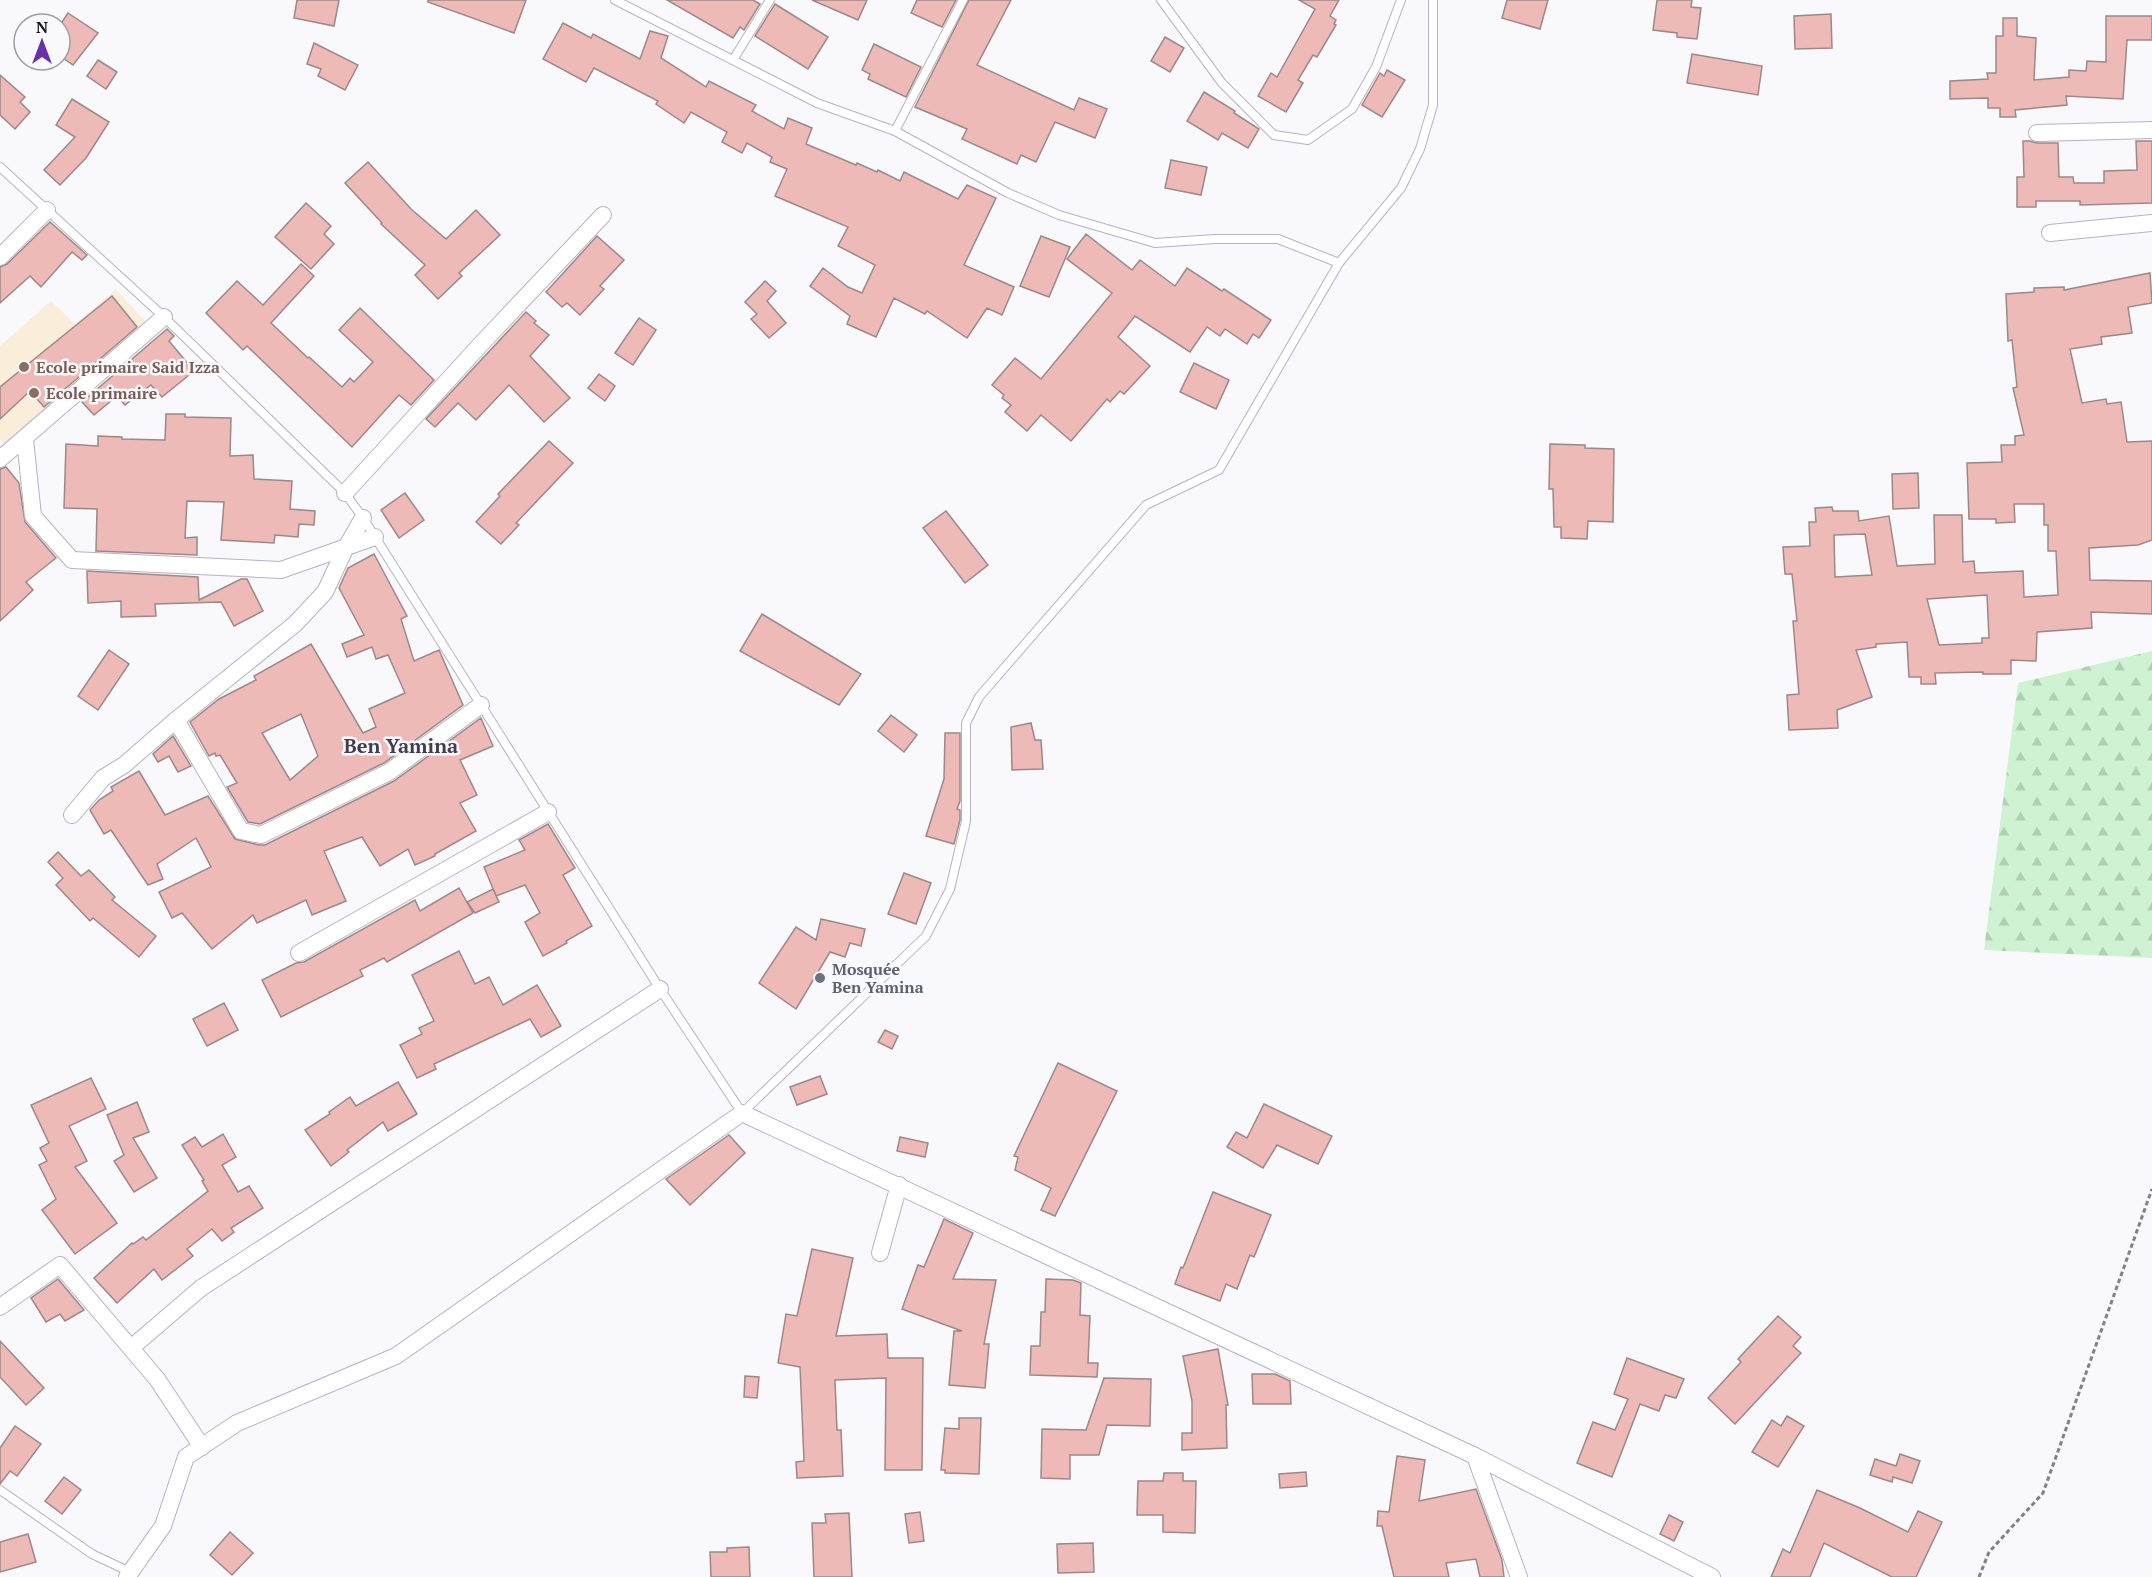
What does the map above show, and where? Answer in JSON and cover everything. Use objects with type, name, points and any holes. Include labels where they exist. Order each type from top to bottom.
[{"type":"street","points":[[2037,133],[2152,130]]},
{"type":"street","points":[[0,257],[46,210]]},
{"type":"street","points":[[345,493],[603,215]]},
{"type":"street","points":[[2050,233],[2152,223]]},
{"type":"street","points":[[0,459],[164,317]]},
{"type":"street","points":[[25,439],[33,516],[72,560],[280,570],[375,537]]},
{"type":"street","points":[[72,815],[103,778],[124,765],[295,624],[325,592],[345,549],[363,518]]},
{"type":"street","points":[[176,720],[241,831],[261,835],[388,772],[481,705]]},
{"type":"street","points":[[299,953],[548,812]]},
{"type":"street","points":[[131,1348],[201,1288],[660,989]]},
{"type":"street","points":[[129,1574],[163,1526],[186,1457],[237,1423],[396,1356],[742,1113],[1475,1456],[1712,1577]]},
{"type":"street","points":[[880,1253],[899,1185]]},
{"type":"street","points":[[0,1307],[60,1265],[157,1379],[202,1447]]},
{"type":"street","points":[[1475,1456],[1520,1577]]},
{"type":"lane","points":[[615,0],[817,103],[896,131],[1008,193],[1059,214],[1155,243],[1215,239],[1278,239],[1339,263]]},
{"type":"lane","points":[[734,60],[770,0]]},
{"type":"lane","points":[[896,131],[963,0]]},
{"type":"lane","points":[[1161,0],[1222,83],[1274,135],[1308,140],[1352,109],[1376,67],[1401,0]]},
{"type":"lane","points":[[0,166],[164,317],[345,493],[660,989],[742,1113],[926,936],[950,889],[966,822],[966,723],[979,697],[1146,505],[1219,470],[1339,263],[1401,188],[1420,149],[1433,105],[1433,0]]},
{"type":"lane","points":[[0,1490],[92,1554],[129,1574]]},
{"type":"path","points":[[1979,1577],[1989,1552],[2043,1493],[2152,1189]]},
{"type":"shaded area","name":"Ecole primaire","points":[[116,289],[150,327],[4,444],[0,439],[0,346],[51,301],[75,324]]},
{"type":"green space","points":[[2152,651],[2152,958],[1984,950],[2018,683]]},
{"type":"building","points":[[297,0],[339,0],[334,26],[294,18]]},
{"type":"building","points":[[428,0],[526,0],[514,33],[428,2]]},
{"type":"building","points":[[667,0],[753,0],[760,4],[744,30],[740,27],[733,38]]},
{"type":"building","points":[[812,0],[867,0],[858,20]]},
{"type":"building","points":[[917,0],[956,0],[942,27],[911,13]]},
{"type":"building","points":[[969,0],[1011,0],[977,65],[1074,110],[1079,98],[1107,109],[1095,138],[1055,122],[1036,162],[1021,155],[1017,164],[962,139],[967,129],[915,107]]},
{"type":"building","points":[[1299,0],[1339,0],[1330,16],[1336,20],[1334,24],[1336,25],[1317,57],[1313,55],[1298,80],[1303,83],[1286,112],[1258,96],[1271,73],[1277,77],[1315,9]]},
{"type":"building","points":[[1507,0],[1548,0],[1540,29],[1502,18]]},
{"type":"building","points":[[1657,0],[1692,0],[1691,7],[1701,8],[1697,39],[1677,37],[1677,33],[1653,30]]},
{"type":"building","points":[[775,4],[828,37],[808,69],[755,36]]},
{"type":"building","points":[[1831,14],[1832,48],[1795,49],[1794,16]]},
{"type":"building","points":[[72,16],[98,33],[72,64]]},
{"type":"building","points":[[2106,16],[2152,16],[2152,40],[2127,40],[2123,99],[2066,96],[2067,105],[2015,110],[2016,117],[2000,117],[2000,108],[1988,108],[1988,98],[1950,99],[1950,81],[1988,79],[1987,73],[1996,73],[1996,36],[2003,36],[2003,18],[2017,18],[2017,36],[2036,38],[2034,80],[2069,77],[2069,70],[2086,71],[2087,61],[2106,62]]},
{"type":"building","points":[[563,23],[591,38],[593,34],[640,59],[650,31],[668,36],[661,58],[706,87],[709,81],[756,105],[752,111],[784,129],[788,118],[812,128],[806,144],[856,165],[857,163],[877,172],[878,170],[900,181],[904,172],[958,199],[967,185],[996,198],[964,265],[1014,287],[1002,315],[987,308],[967,338],[927,311],[925,314],[894,298],[876,337],[847,324],[850,316],[810,286],[823,268],[848,287],[862,293],[875,265],[838,246],[848,227],[775,196],[787,169],[770,162],[772,157],[747,143],[742,153],[722,142],[727,132],[691,112],[684,123],[656,104],[658,101],[594,68],[586,82],[543,59]]},
{"type":"building","points":[[1165,37],[1184,48],[1170,72],[1151,61]]},
{"type":"building","points":[[314,43],[358,65],[345,90],[318,76],[321,69],[307,64]]},
{"type":"building","points":[[874,44],[921,67],[906,97],[868,79],[870,74],[862,70]]},
{"type":"building","points":[[1692,54],[1762,66],[1758,95],[1687,83]]},
{"type":"building","points":[[98,60],[117,72],[106,89],[87,76]]},
{"type":"building","points":[[1387,70],[1405,80],[1382,117],[1362,105],[1380,73],[1384,76]]},
{"type":"building","points":[[0,75],[25,97],[20,102],[30,112],[15,129],[0,115]]},
{"type":"building","points":[[1204,92],[1259,129],[1248,148],[1222,133],[1218,140],[1187,121]]},
{"type":"building","points":[[72,99],[109,122],[86,158],[60,185],[44,170],[75,137],[56,125]]},
{"type":"building","points":[[2023,141],[2058,143],[2059,177],[2073,177],[2074,183],[2104,183],[2104,171],[2137,170],[2136,141],[2152,141],[2152,203],[2080,205],[2080,201],[2036,201],[2036,207],[2017,207],[2017,177],[2024,177]]},
{"type":"building","points":[[1171,160],[1207,167],[1201,195],[1165,188]]},
{"type":"building","points":[[368,162],[411,209],[446,239],[476,210],[500,235],[459,273],[462,276],[438,299],[415,275],[425,265],[381,224],[345,183]]},
{"type":"building","points":[[306,203],[331,226],[324,234],[334,244],[311,269],[275,237]]},
{"type":"building","points":[[50,222],[87,255],[82,260],[72,252],[41,287],[30,276],[0,303],[0,267],[7,264]]},
{"type":"building","points":[[1086,234],[1132,270],[1140,260],[1175,286],[1187,268],[1271,320],[1259,338],[1253,334],[1247,344],[1225,329],[1220,336],[1207,327],[1190,352],[1135,316],[1118,337],[1150,366],[1124,394],[1120,391],[1110,402],[1107,399],[1071,441],[1041,415],[1027,431],[1005,412],[1011,405],[1002,398],[1004,395],[992,385],[1015,358],[1041,379],[1112,293],[1067,259]]},
{"type":"building","points":[[597,236],[624,260],[600,286],[604,289],[580,315],[567,303],[562,307],[546,292]]},
{"type":"building","points":[[1041,236],[1070,247],[1049,297],[1020,286]]},
{"type":"building","points":[[301,264],[314,276],[271,323],[308,358],[342,387],[350,378],[354,382],[373,362],[339,330],[360,308],[434,380],[411,405],[399,395],[352,447],[247,346],[243,350],[206,313],[237,281],[263,305]]},
{"type":"building","points":[[2150,273],[2152,303],[2128,307],[2132,333],[2101,337],[2102,344],[2070,349],[2082,403],[2106,399],[2107,404],[2121,402],[2127,442],[2152,441],[2152,540],[2138,545],[2089,548],[2090,580],[2152,581],[2152,614],[2091,612],[2092,628],[2037,632],[2036,661],[2011,660],[2011,674],[1935,673],[1936,684],[1921,684],[1921,677],[1909,677],[1907,642],[1876,644],[1876,647],[1856,650],[1872,697],[1837,710],[1838,728],[1789,730],[1787,695],[1799,694],[1793,621],[1797,621],[1792,574],[1785,574],[1783,547],[1810,546],[1809,522],[1816,522],[1815,508],[1832,507],[1833,511],[1858,511],[1859,521],[1889,516],[1897,566],[1935,564],[1934,515],[1962,515],[1963,562],[1974,561],[1975,573],[2023,571],[2024,597],[2058,595],[2056,551],[2048,551],[2048,525],[2044,525],[2044,504],[2014,504],[2015,522],[1996,523],[1996,519],[1969,519],[1967,463],[2002,462],[2001,445],[2015,445],[2015,436],[2024,435],[2013,388],[2017,387],[2012,340],[2008,341],[2006,294],[2034,292],[2034,288],[2064,287],[2064,290]],"holes":[[[1865,534],[1872,575],[1835,577],[1834,535]],[[1987,595],[1989,638],[1982,638],[1982,643],[1939,645],[1927,599]]]},
{"type":"building","points":[[765,281],[776,291],[767,301],[786,323],[769,338],[751,319],[757,314],[745,302]]},
{"type":"building","points":[[112,296],[137,327],[44,407],[30,391],[0,419],[0,387]]},
{"type":"building","points":[[526,312],[536,321],[534,323],[549,335],[530,356],[570,398],[544,422],[509,385],[476,420],[458,403],[435,427],[426,419]]},
{"type":"building","points":[[639,318],[656,330],[633,365],[615,353]]},
{"type":"building","points":[[167,329],[174,336],[169,341],[194,371],[162,397],[151,385],[125,405],[117,396],[94,415],[82,402]]},
{"type":"building","points":[[1194,363],[1229,380],[1216,409],[1180,392]]},
{"type":"building","points":[[599,374],[615,386],[605,401],[588,388]]},
{"type":"building","points":[[166,414],[185,414],[185,417],[231,418],[230,456],[253,455],[254,479],[292,481],[290,509],[315,511],[314,525],[299,524],[298,537],[275,535],[274,543],[221,540],[224,502],[187,501],[185,538],[197,537],[197,555],[96,551],[97,509],[64,508],[66,444],[98,446],[98,436],[165,440]]},
{"type":"building","points":[[549,441],[573,463],[516,523],[519,525],[501,544],[476,522],[500,496],[498,494]]},
{"type":"building","points":[[1550,444],[1614,449],[1613,522],[1588,521],[1587,539],[1561,538],[1561,527],[1554,527],[1553,489],[1549,489]]},
{"type":"building","points":[[6,467],[19,483],[25,522],[56,558],[26,582],[33,590],[0,621],[0,469]]},
{"type":"building","points":[[1918,473],[1919,508],[1893,509],[1892,474]]},
{"type":"building","points":[[405,493],[424,520],[399,538],[381,510]]},
{"type":"building","points":[[946,511],[988,565],[965,583],[923,528]]},
{"type":"building","points":[[374,554],[407,616],[401,619],[414,661],[439,650],[463,705],[384,763],[260,824],[248,822],[227,787],[237,783],[220,755],[216,756],[215,753],[209,756],[190,722],[219,699],[256,680],[254,676],[311,644],[363,733],[376,727],[369,709],[405,693],[388,655],[376,659],[372,647],[347,657],[342,644],[364,635],[339,588],[348,568]],"holes":[[[301,714],[318,756],[290,780],[262,733]]]},
{"type":"building","points":[[87,571],[198,577],[199,600],[241,579],[247,579],[263,611],[234,626],[221,602],[155,604],[156,616],[121,617],[121,601],[88,603]]},
{"type":"building","points":[[762,614],[861,674],[839,705],[740,651]]},
{"type":"building","points":[[109,650],[129,664],[98,710],[78,696]]},
{"type":"building","points":[[891,715],[917,735],[904,752],[878,731]]},
{"type":"building","points":[[481,718],[493,746],[460,760],[477,795],[460,803],[476,831],[435,856],[415,865],[408,849],[380,866],[362,837],[324,851],[346,901],[312,915],[306,900],[257,923],[253,915],[212,949],[182,913],[172,918],[159,892],[211,867],[196,838],[157,864],[163,879],[148,885],[111,830],[104,834],[90,810],[99,800],[113,791],[111,787],[139,771],[165,815],[208,796],[235,839],[265,845],[394,781]]},
{"type":"building","points":[[1031,723],[1035,740],[1041,740],[1043,769],[1012,770],[1011,727]]},
{"type":"building","points":[[945,733],[960,733],[960,801],[957,809],[960,810],[960,820],[954,844],[926,836],[944,779]]},
{"type":"building","points":[[173,736],[191,766],[178,772],[169,756],[158,762],[153,754]]},
{"type":"building","points":[[548,824],[575,868],[563,875],[592,926],[543,956],[525,922],[540,913],[525,885],[496,896],[484,867],[525,850],[519,840]]},
{"type":"building","points":[[58,852],[81,876],[89,870],[115,897],[112,900],[156,936],[139,957],[93,918],[90,921],[56,885],[63,878],[48,862]]},
{"type":"building","points":[[904,873],[931,883],[916,924],[888,914]]},
{"type":"building","points":[[459,888],[473,913],[387,962],[384,958],[360,970],[363,976],[281,1017],[262,980],[296,963],[304,962],[415,900],[420,911]]},
{"type":"building","points":[[493,889],[499,902],[475,913],[467,902]]},
{"type":"building","points":[[821,919],[865,929],[861,946],[850,943],[845,957],[830,952],[796,1009],[759,983],[796,927],[816,940]]},
{"type":"building","points":[[459,951],[475,984],[489,977],[503,1005],[537,985],[561,1026],[541,1037],[530,1019],[434,1064],[436,1069],[417,1078],[400,1045],[422,1034],[419,1028],[434,1021],[412,975]]},
{"type":"building","points":[[224,1003],[238,1030],[207,1046],[193,1019]]},
{"type":"building","points":[[885,1030],[898,1036],[892,1049],[878,1042]]},
{"type":"building","points":[[1058,1063],[1117,1091],[1055,1216],[1041,1210],[1051,1188],[1015,1170],[1018,1157],[1014,1156]]},
{"type":"building","points":[[820,1076],[827,1094],[797,1105],[790,1087]]},
{"type":"building","points":[[91,1078],[106,1109],[69,1126],[87,1161],[75,1167],[117,1223],[75,1254],[42,1210],[56,1199],[39,1165],[47,1161],[40,1148],[49,1143],[31,1105]]},
{"type":"building","points":[[398,1082],[417,1114],[388,1131],[383,1122],[347,1150],[349,1152],[331,1166],[305,1130],[330,1114],[329,1112],[350,1097],[356,1106]]},
{"type":"building","points":[[137,1102],[149,1132],[133,1138],[157,1178],[134,1192],[114,1161],[124,1155],[107,1115]]},
{"type":"building","points":[[1264,1104],[1332,1136],[1318,1164],[1277,1145],[1263,1168],[1227,1147],[1236,1132],[1247,1138]]},
{"type":"building","points":[[223,1134],[236,1157],[222,1165],[238,1192],[249,1186],[263,1208],[231,1228],[234,1232],[222,1241],[212,1229],[187,1249],[193,1256],[162,1280],[154,1269],[117,1303],[94,1278],[132,1243],[143,1237],[146,1240],[208,1191],[202,1181],[204,1180],[182,1145],[195,1137],[202,1147]]},
{"type":"building","points":[[729,1135],[745,1153],[690,1205],[666,1179]]},
{"type":"building","points":[[900,1137],[928,1143],[925,1157],[897,1151]]},
{"type":"building","points":[[1213,1192],[1271,1215],[1254,1257],[1250,1255],[1237,1289],[1226,1284],[1220,1301],[1175,1284]]},
{"type":"building","points":[[944,1219],[973,1233],[953,1279],[996,1280],[984,1344],[989,1344],[985,1388],[949,1385],[954,1331],[962,1331],[902,1309],[918,1265],[924,1267]]},
{"type":"building","points":[[812,1249],[853,1258],[836,1336],[887,1334],[888,1358],[923,1358],[922,1470],[885,1470],[886,1378],[835,1380],[837,1430],[841,1430],[843,1476],[797,1478],[796,1462],[804,1461],[800,1367],[778,1363],[786,1314],[797,1316]]},
{"type":"building","points":[[58,1279],[84,1310],[65,1321],[60,1314],[46,1322],[31,1298]]},
{"type":"building","points":[[1046,1279],[1073,1280],[1081,1283],[1080,1315],[1090,1316],[1088,1363],[1098,1363],[1097,1377],[1030,1375],[1031,1346],[1040,1346],[1041,1312],[1045,1312]]},
{"type":"building","points":[[1778,1316],[1801,1337],[1793,1346],[1801,1353],[1735,1424],[1708,1398],[1741,1362],[1738,1359]]},
{"type":"building","points":[[0,1341],[44,1388],[26,1405],[0,1377]]},
{"type":"building","points":[[1218,1349],[1228,1405],[1226,1405],[1227,1448],[1182,1450],[1182,1433],[1192,1433],[1192,1401],[1183,1356]]},
{"type":"building","points":[[1627,1358],[1684,1379],[1676,1398],[1665,1395],[1659,1411],[1640,1404],[1612,1477],[1577,1463],[1593,1422],[1615,1430],[1628,1399],[1614,1394]]},
{"type":"building","points":[[1252,1374],[1275,1374],[1290,1381],[1291,1404],[1253,1404]]},
{"type":"building","points":[[745,1376],[759,1377],[757,1398],[744,1397]]},
{"type":"building","points":[[1104,1378],[1151,1379],[1150,1426],[1107,1425],[1099,1455],[1070,1455],[1070,1479],[1041,1478],[1042,1429],[1086,1430]]},
{"type":"building","points":[[1787,1416],[1804,1426],[1778,1467],[1752,1452],[1772,1420],[1781,1426]]},
{"type":"building","points":[[959,1418],[981,1418],[979,1474],[945,1473],[945,1470],[941,1470],[945,1428],[959,1429]]},
{"type":"building","points":[[15,1426],[41,1444],[17,1476],[10,1471],[0,1484],[0,1448]]},
{"type":"building","points":[[1900,1454],[1920,1461],[1912,1483],[1893,1477],[1892,1482],[1870,1475],[1875,1459],[1896,1466]]},
{"type":"building","points":[[1397,1456],[1425,1460],[1419,1501],[1476,1489],[1502,1560],[1504,1577],[1480,1577],[1476,1559],[1446,1563],[1449,1577],[1394,1577],[1382,1526],[1377,1526],[1378,1511],[1389,1512]]},
{"type":"building","points":[[1306,1472],[1307,1486],[1280,1488],[1279,1474]]},
{"type":"building","points":[[1164,1473],[1183,1473],[1183,1481],[1196,1481],[1195,1533],[1163,1532],[1163,1515],[1137,1515],[1138,1481],[1163,1481]]},
{"type":"building","points":[[64,1477],[81,1490],[62,1514],[45,1501]]},
{"type":"building","points":[[1817,1490],[1908,1532],[1918,1511],[1942,1522],[1916,1577],[1892,1577],[1824,1543],[1810,1577],[1771,1577],[1783,1549],[1790,1553]]},
{"type":"building","points":[[920,1512],[924,1541],[909,1543],[905,1514]]},
{"type":"building","points":[[849,1513],[852,1577],[814,1577],[812,1523],[826,1523],[825,1514]]},
{"type":"building","points":[[1669,1515],[1683,1522],[1674,1541],[1660,1534]]},
{"type":"building","points":[[230,1532],[253,1553],[232,1575],[210,1555]]},
{"type":"building","points":[[28,1534],[36,1562],[0,1572],[0,1542]]},
{"type":"building","points":[[1093,1543],[1094,1572],[1058,1573],[1057,1544]]},
{"type":"building","points":[[749,1547],[750,1577],[711,1577],[710,1552],[727,1552],[727,1548]]},
{"type":"place","name":"Ecole primaire Said Izza","points":[[24,367]]},
{"type":"place","name":"Ecole primaire","points":[[34,393]]},
{"type":"place","name":"Mosquée Ben Yamina","points":[[820,978]]},
{"type":"district","name":"Ben Yamina","points":[[401,746]]}]
